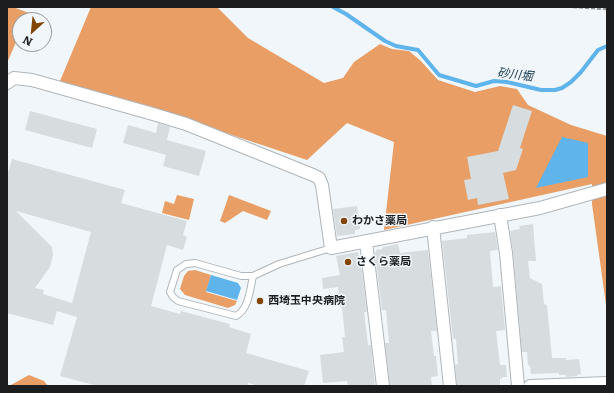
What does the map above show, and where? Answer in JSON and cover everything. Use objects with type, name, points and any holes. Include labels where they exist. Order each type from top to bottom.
[{"type":"street","points":[[7,83],[14,78],[32,80],[154,114],[186,124],[313,175],[318,178],[322,185],[331,248],[540,208],[607,189]]},
{"type":"street","points":[[500,215],[506,253],[518,386]]},
{"type":"street","points":[[433,228],[450,386]]},
{"type":"street","points":[[366,242],[383,386]]},
{"type":"street","points":[[530,386],[588,385],[607,383]]},
{"type":"lane","points":[[253,276],[245,308],[236,316],[178,301],[170,292],[177,270],[186,264],[195,263],[241,276],[253,276],[279,264],[331,248]]},
{"type":"path","points":[[573,7],[607,9]]},
{"type":"shaded area","points":[[7,7],[13,7],[26,12],[12,12],[12,51],[7,63]]},
{"type":"shaded area","points":[[91,7],[217,7],[248,38],[324,83],[343,78],[354,62],[380,44],[392,49],[409,51],[421,61],[438,80],[475,92],[500,86],[517,89],[528,105],[571,125],[607,136],[607,312],[592,204],[592,184],[384,230],[394,142],[347,123],[307,160],[157,110],[60,81]]},
{"type":"shaded area","points":[[177,195],[194,199],[189,220],[162,213],[165,201],[174,204]]},
{"type":"shaded area","points":[[229,195],[271,211],[267,220],[243,211],[225,223],[220,221]]},
{"type":"shaded area","points":[[195,270],[211,275],[206,292],[237,301],[235,305],[228,308],[185,295],[180,289],[184,276],[188,271]]},
{"type":"shaded area","points":[[29,375],[44,381],[48,386],[9,386]]},
{"type":"water","points":[[562,137],[588,143],[588,177],[536,188]]},
{"type":"water","points":[[211,275],[238,283],[241,288],[237,300],[206,291]]},
{"type":"building","points":[[513,105],[532,111],[520,148],[523,149],[516,170],[503,173],[509,199],[478,205],[477,198],[468,200],[464,180],[471,179],[467,157],[498,151]]},
{"type":"building","points":[[30,111],[97,129],[92,148],[25,130]]},
{"type":"building","points":[[158,123],[170,127],[167,140],[206,151],[199,176],[163,166],[166,155],[123,143],[128,125],[156,133]]},
{"type":"building","points":[[12,159],[125,190],[121,203],[187,221],[183,235],[187,237],[183,250],[167,245],[151,306],[180,314],[181,311],[230,324],[229,327],[251,334],[246,353],[309,371],[304,386],[260,386],[248,383],[248,386],[98,386],[60,376],[77,317],[57,311],[53,325],[7,313],[7,176]],"holes":[[[16,211],[91,232],[72,303],[43,294],[44,290],[35,288],[50,267],[53,255],[52,247]]]},
{"type":"building","points":[[357,206],[360,229],[355,230],[355,234],[337,236],[333,209]]},
{"type":"building","points":[[533,224],[536,261],[528,261],[530,278],[542,284],[544,304],[547,305],[552,358],[566,358],[566,360],[579,359],[581,374],[577,376],[566,377],[566,375],[559,375],[559,373],[531,374],[530,365],[528,366],[527,352],[522,352],[510,231],[520,229],[519,226]]},
{"type":"building","points":[[495,232],[498,250],[490,251],[493,287],[501,286],[505,330],[496,331],[500,365],[506,365],[507,377],[502,377],[502,379],[500,379],[500,385],[457,386],[455,365],[458,364],[456,339],[453,339],[442,241],[467,238],[467,235]]},
{"type":"building","points":[[398,244],[400,253],[428,250],[437,331],[431,331],[438,376],[431,377],[432,386],[390,386],[385,343],[389,343],[386,310],[382,310],[375,253],[377,249],[381,250],[383,247]]},
{"type":"building","points":[[358,252],[367,312],[364,312],[368,345],[371,345],[375,386],[348,386],[347,381],[323,383],[320,355],[344,352],[342,337],[345,337],[338,287],[323,289],[322,278],[340,275],[336,256]]},
{"type":"waterway","name":"砂川堀","points":[[333,7],[346,14],[385,41],[396,46],[418,50],[439,75],[476,86],[494,81],[507,82],[541,90],[555,90],[562,88],[571,82],[581,72],[598,50],[607,46]]},
{"type":"place","name":"わかさ薬局","points":[[344,221]]},
{"type":"place","name":"さくら薬局","points":[[348,262]]},
{"type":"place","name":"西埼玉中央病院","points":[[260,301]]}]
